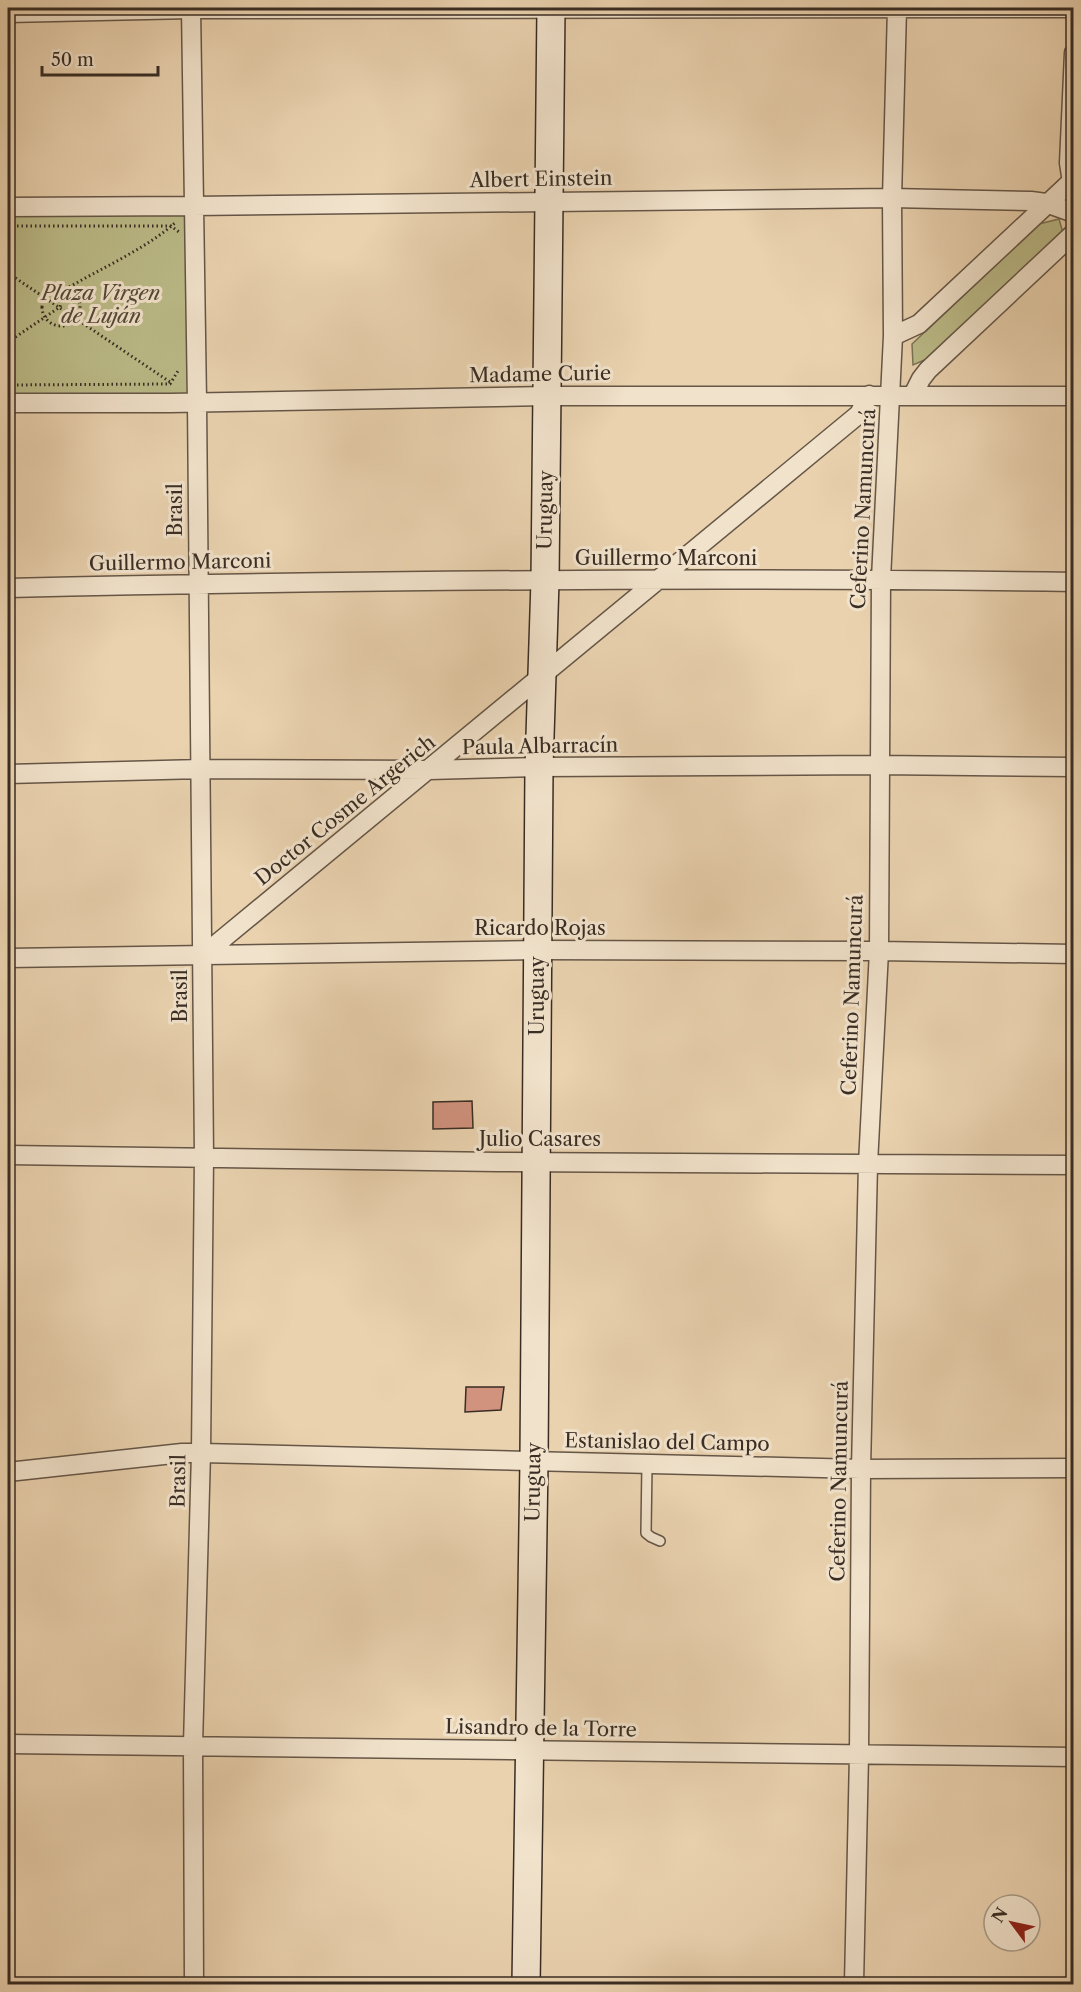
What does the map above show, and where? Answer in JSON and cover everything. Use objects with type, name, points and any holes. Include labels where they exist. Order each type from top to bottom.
[{"type":"street","points":[[8,13],[191,8],[1074,8]]},
{"type":"street","name":"Brasil","points":[[191,8],[204,1157],[201,1453],[193,1745],[194,1984]]},
{"type":"street","name":"Uruguay","points":[[526,1984],[534,1461],[538,767],[544,581],[551,8]]},
{"type":"street","name":"Ceferino Namuncurá","points":[[854,1984],[859,1755],[861,1469],[868,1164],[879,951],[881,579],[893,336],[892,198],[897,8]]},
{"type":"street","points":[[893,336],[919,324],[1046,203],[1073,184],[1069,163],[1074,53]]},
{"type":"street","name":"Albert Einstein","points":[[8,207],[892,198],[1046,203],[1074,213]]},
{"type":"street","points":[[913,395],[928,370],[1074,233]]},
{"type":"street","name":"Doctor Cosme Argerich","points":[[202,956],[859,414],[869,395]]},
{"type":"street","name":"Madame Curie","points":[[8,403],[170,403],[547,396],[1074,396]]},
{"type":"street","name":"Guillermo Marconi","points":[[8,588],[198,583],[881,579],[1074,582]]},
{"type":"street","name":"Paula Albarracín","points":[[8,774],[201,769],[429,771],[538,767],[879,765],[1074,767]]},
{"type":"street","name":"Ricardo Rojas","points":[[8,958],[538,950],[1074,954]]},
{"type":"street","name":"Julio Casares","points":[[8,1155],[486,1162],[1074,1165]]},
{"type":"street","name":"Estanislao del Campo","points":[[8,1472],[201,1453],[861,1469],[1074,1468]]},
{"type":"street","name":"Lisandro de la Torre","points":[[8,1744],[1074,1757]]},
{"type":"lane","points":[[647,1464],[646,1533],[660,1541]]},
{"type":"path","points":[[66,289],[78,299],[80,310],[69,324],[60,326],[45,317],[42,306],[46,297],[55,289],[66,289],[171,226],[193,206]]},
{"type":"path","points":[[8,226],[171,226],[179,232]]},
{"type":"path","points":[[8,273],[170,381],[170,403]]},
{"type":"path","points":[[8,342],[60,307],[66,289]]},
{"type":"path","points":[[170,384],[178,373],[178,362]]},
{"type":"path","points":[[8,385],[170,384]]},
{"type":"green space","name":"Plaza Virgen de Luján","points":[[193,206],[197,402],[8,403],[8,207]]},
{"type":"green space","points":[[1059,219],[1063,233],[936,355],[913,365],[912,344],[1039,224]]},
{"type":"building","points":[[472,1101],[473,1128],[433,1129],[433,1102]]},
{"type":"building","points":[[466,1387],[504,1387],[501,1410],[465,1412]]}]
